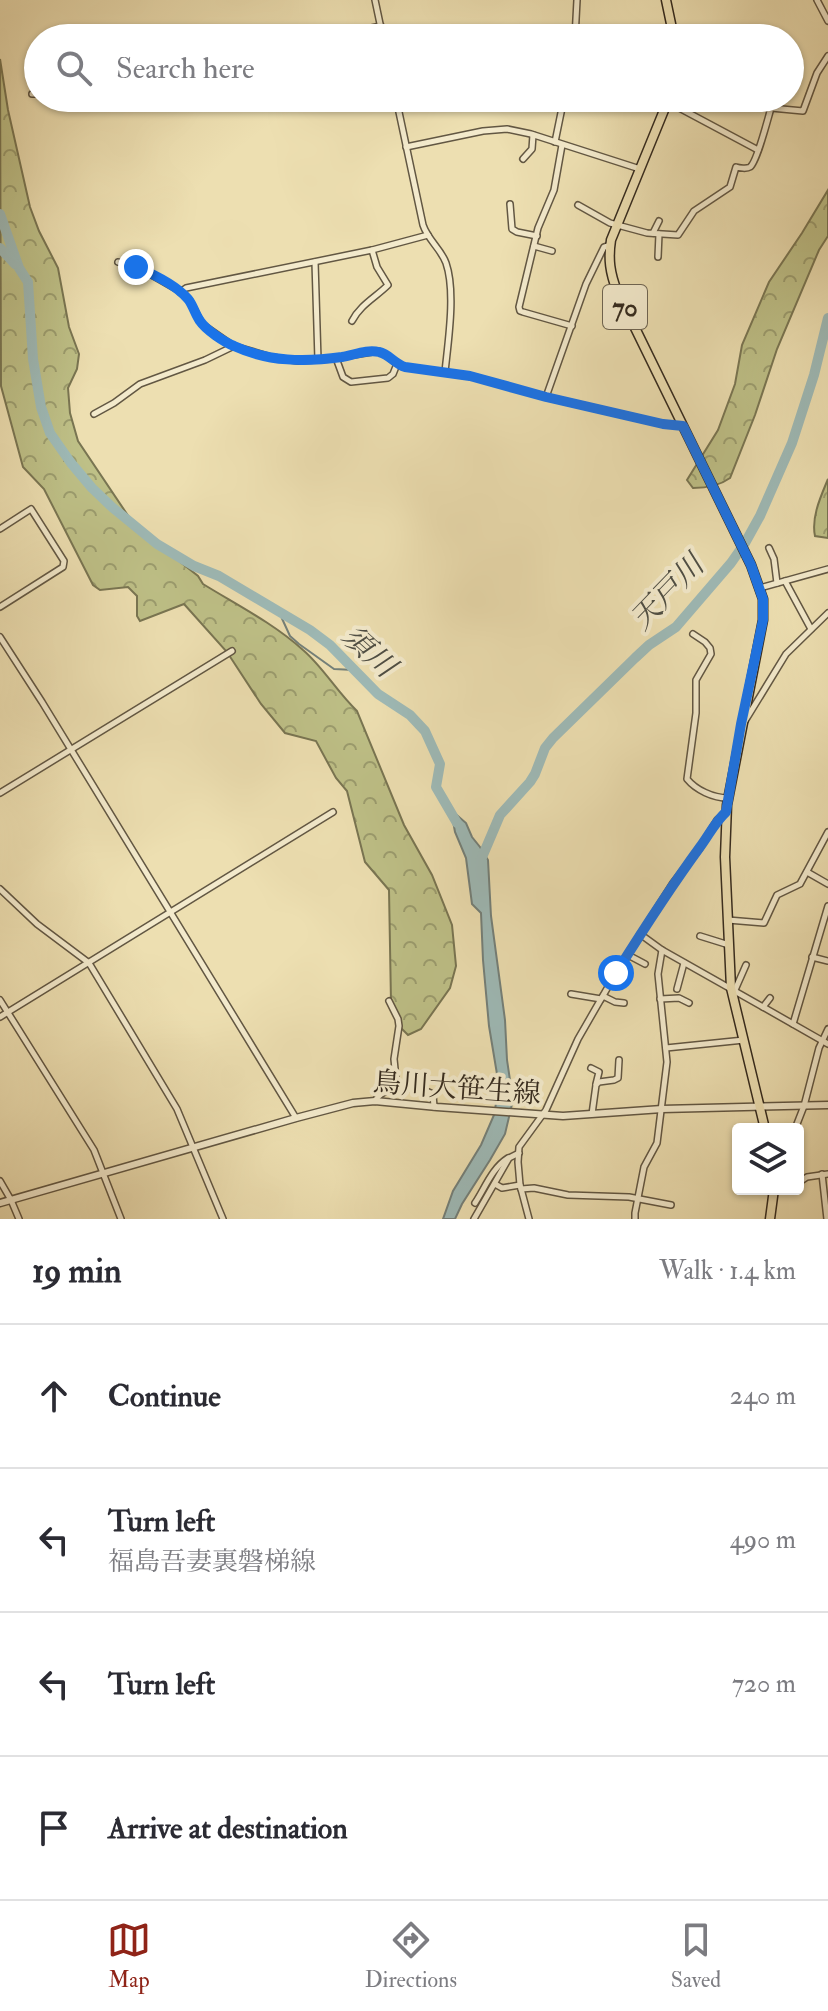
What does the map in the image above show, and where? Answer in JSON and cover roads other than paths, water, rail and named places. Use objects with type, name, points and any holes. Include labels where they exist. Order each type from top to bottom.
[{"type":"main road","points":[[666,0],[671,24]]},
{"type":"main road","name":"70","points":[[663,112],[617,224],[609,262],[617,291],[751,565],[763,604],[763,620],[728,798],[725,857],[733,989],[764,1123]]},
{"type":"main road","points":[[770,1219],[773,1195]]},
{"type":"street","points":[[375,0],[381,24]]},
{"type":"street","points":[[576,24],[577,0]]},
{"type":"street","points":[[817,0],[828,21]]},
{"type":"street","points":[[804,108],[816,76],[828,56]]},
{"type":"street","points":[[399,112],[423,225],[444,258],[449,274],[445,372]]},
{"type":"street","points":[[555,142],[561,112]]},
{"type":"street","points":[[690,112],[758,150]]},
{"type":"street","points":[[578,205],[610,223],[678,235],[694,211],[730,187],[736,167],[749,168],[770,112]]},
{"type":"street","points":[[406,147],[493,129],[514,130],[641,170]]},
{"type":"street","points":[[523,159],[532,149],[533,135]]},
{"type":"street","points":[[562,145],[554,190],[542,216],[520,311],[572,326]]},
{"type":"street","points":[[595,155],[602,148]]},
{"type":"street","points":[[510,204],[512,229],[537,236]]},
{"type":"street","points":[[658,257],[656,233],[659,221]]},
{"type":"street","points":[[180,292],[186,288],[372,250],[428,235]]},
{"type":"street","points":[[546,397],[586,284],[604,247],[611,245]]},
{"type":"street","points":[[534,246],[552,251]]},
{"type":"street","points":[[352,321],[367,302],[388,285],[377,267],[372,250]]},
{"type":"street","points":[[118,262],[143,270],[180,292],[190,301],[202,324],[232,346],[291,360],[318,360],[378,351],[405,367],[475,377],[546,397],[683,426]]},
{"type":"street","points":[[315,262],[318,360]]},
{"type":"street","points":[[94,414],[140,384],[205,360],[232,346]]},
{"type":"street","points":[[336,358],[343,377],[351,382],[388,378],[397,364]]},
{"type":"street","points":[[0,529],[31,509],[64,561],[63,567],[0,607]]},
{"type":"street","points":[[769,548],[774,559],[777,583]]},
{"type":"street","points":[[760,588],[828,569]]},
{"type":"street","points":[[785,581],[811,629]]},
{"type":"street","points":[[741,724],[786,654],[828,613]]},
{"type":"street","points":[[693,634],[705,642],[711,654],[697,677],[696,721],[687,779],[708,794],[728,798]]},
{"type":"street","points":[[0,637],[296,1118]]},
{"type":"street","points":[[0,793],[232,651]]},
{"type":"street","points":[[0,1017],[333,812]]},
{"type":"street","points":[[474,1219],[543,1115],[578,1039],[640,934],[717,820],[726,812]]},
{"type":"street","points":[[727,920],[764,923],[777,895],[800,884],[828,832]]},
{"type":"street","points":[[807,872],[828,884]]},
{"type":"street","points":[[0,889],[37,924],[89,963],[177,1109],[223,1219]]},
{"type":"street","points":[[793,1024],[828,906]]},
{"type":"street","points":[[640,934],[684,963],[825,1043]]},
{"type":"street","points":[[700,936],[729,945]]},
{"type":"street","points":[[635,1219],[644,1167],[657,1143],[667,1062],[658,974],[662,950]]},
{"type":"street","points":[[628,955],[645,964]]},
{"type":"street","points":[[812,957],[828,961]]},
{"type":"street","points":[[677,989],[684,963]]},
{"type":"street","points":[[733,989],[746,965]]},
{"type":"street","points":[[571,994],[624,1003]]},
{"type":"street","points":[[660,999],[679,998],[689,1003]]},
{"type":"street","points":[[763,1007],[770,998]]},
{"type":"street","points":[[0,1000],[94,1150],[121,1219]]},
{"type":"street","points":[[389,1001],[399,1021],[394,1059],[397,1089]]},
{"type":"street","points":[[797,1123],[828,1029]]},
{"type":"street","points":[[666,1048],[744,1040]]},
{"type":"street","points":[[596,1085],[618,1078],[619,1060]]},
{"type":"street","points":[[591,1068],[599,1072],[592,1115]]},
{"type":"street","points":[[375,1101],[379,1094],[397,1089],[430,1091],[436,1107]]},
{"type":"street","name":"鳥川大笹生線","points":[[0,1203],[353,1103],[375,1101],[543,1115],[828,1105]]},
{"type":"street","points":[[515,1154],[529,1219]]},
{"type":"street","points":[[475,1203],[493,1172],[502,1161],[515,1154]]},
{"type":"street","points":[[804,1179],[825,1174],[827,1219]]},
{"type":"street","points":[[0,1181],[19,1219]]},
{"type":"street","points":[[495,1184],[502,1188],[638,1198],[671,1205]]},
{"type":"water","points":[[451,810],[466,823],[488,860],[491,916],[513,1100],[505,1134],[490,1160],[455,1219],[443,1219],[453,1191],[481,1145],[494,1115],[499,1086],[489,1026],[481,913],[472,904],[466,858],[455,832]]},
{"type":"waterway","name":"須川","points":[[0,214],[19,268],[28,282],[33,359],[41,407],[50,433],[71,463],[113,508],[157,544],[194,566],[219,576],[310,630],[330,645],[378,694],[410,715],[425,731],[440,764],[436,787],[457,823]]},
{"type":"waterway","points":[[0,248],[15,264]]},
{"type":"waterway","name":"天戸川","points":[[480,862],[500,815],[530,782],[545,748],[553,738],[649,645],[676,627],[745,543],[792,443],[828,318]]},
{"type":"waterway","points":[[279,612],[290,636],[299,644],[334,669],[354,670]]}]
